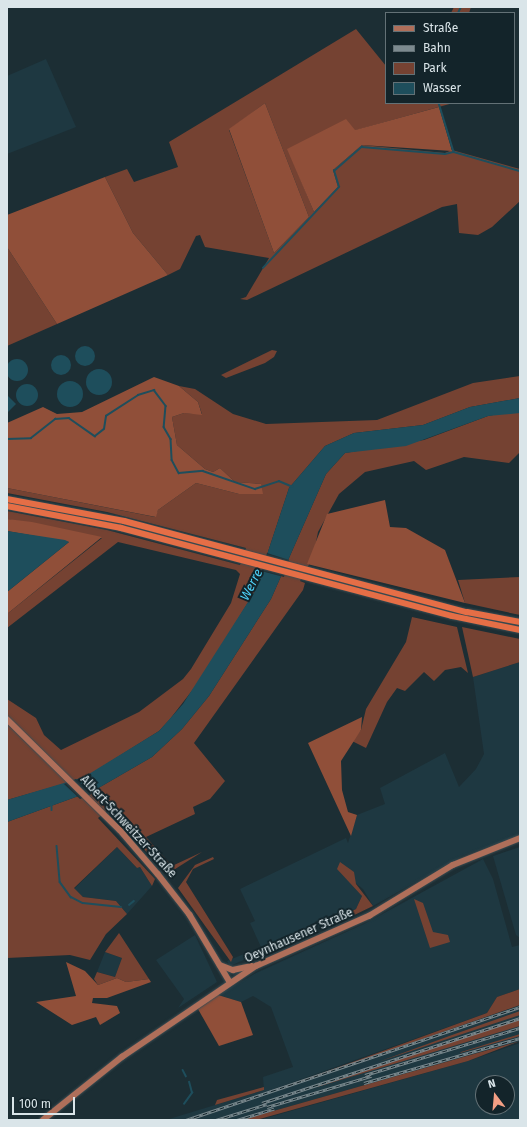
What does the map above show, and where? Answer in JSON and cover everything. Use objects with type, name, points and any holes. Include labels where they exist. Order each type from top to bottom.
[{"type":"highway","points":[[7,499],[98,515],[244,552],[467,612],[520,622]]},
{"type":"highway","points":[[7,506],[95,522],[242,559],[452,616],[520,630]]},
{"type":"main road","name":"Albert-Schweitzer-Straße","points":[[7,719],[100,811],[166,884],[220,964],[230,982]]},
{"type":"main road","name":"Oeynhausener Straße","points":[[43,1120],[122,1057],[230,982],[256,966],[369,916],[453,865],[520,838]]},
{"type":"main road","points":[[220,964],[233,970],[256,966]]},
{"type":"shaded area","points":[[46,59],[76,127],[7,154],[7,76]]},
{"type":"shaded area","points":[[265,103],[309,217],[274,253],[229,129]]},
{"type":"shaded area","points":[[439,107],[452,151],[362,145],[333,170],[338,187],[314,212],[287,149],[346,119],[355,130]]},
{"type":"shaded area","points":[[105,177],[133,233],[168,275],[57,324],[7,247],[7,215]]},
{"type":"shaded area","points":[[154,377],[179,386],[198,402],[202,415],[184,413],[172,417],[177,445],[205,469],[213,472],[220,468],[235,482],[261,484],[263,494],[239,494],[196,483],[158,510],[156,517],[7,488],[7,423],[43,407],[57,414],[82,412]]},
{"type":"shaded area","points":[[385,500],[390,527],[406,528],[445,550],[465,603],[307,564],[327,514]]},
{"type":"shaded area","points":[[7,519],[32,522],[102,537],[7,614],[7,592],[69,542],[7,531]]},
{"type":"shaded area","points":[[520,662],[520,835],[462,856],[373,906],[363,889],[338,869],[358,888],[362,896],[356,909],[337,918],[335,926],[329,928],[324,924],[230,966],[227,961],[261,947],[250,923],[255,921],[240,889],[346,838],[348,843],[357,815],[385,804],[380,788],[445,753],[459,787],[476,769],[484,754],[473,677]]},
{"type":"shaded area","points":[[362,717],[361,730],[341,761],[342,790],[348,812],[357,815],[351,836],[308,743]]},
{"type":"shaded area","points":[[117,847],[137,868],[140,867],[152,886],[127,914],[116,901],[83,897],[74,889]]},
{"type":"shaded area","points":[[520,847],[520,938],[516,935],[493,856]]},
{"type":"shaded area","points":[[483,859],[493,879],[512,947],[520,945],[520,989],[497,997],[487,1013],[265,1092],[520,1005],[520,1041],[242,1120],[166,1120],[264,1090],[263,1077],[293,1067],[271,1007],[253,996],[241,1002],[218,995],[256,973],[366,923]]},
{"type":"shaded area","points":[[195,935],[217,982],[178,1008],[184,999],[156,960]]},
{"type":"shaded area","points":[[105,952],[122,958],[115,977],[97,972]]},
{"type":"shaded area","points":[[66,962],[85,971],[98,985],[117,978],[126,982],[149,979],[151,982],[107,998],[93,998],[92,1003],[117,1006],[120,1013],[100,1025],[96,1017],[72,1025],[36,1002],[76,996]]},
{"type":"shaded area","points":[[218,995],[241,1002],[253,1035],[219,1046],[198,1009]]},
{"type":"shaded area","points":[[520,1043],[520,1120],[259,1120],[468,1061]]},
{"type":"green space","points":[[454,7],[471,7],[469,12],[452,12]]},
{"type":"green space","points":[[356,29],[385,65],[385,104],[449,104],[288,149],[314,212],[338,187],[333,170],[362,145],[445,153],[452,150],[520,169],[520,201],[492,227],[478,235],[459,233],[457,204],[442,207],[247,300],[240,299],[246,297],[269,258],[205,247],[200,235],[196,236],[180,269],[168,275],[133,233],[105,177],[127,169],[134,182],[178,167],[169,142]],"holes":[[[265,103],[309,217],[274,253],[229,130]]]},
{"type":"green space","points":[[7,247],[57,324],[7,346]]},
{"type":"green space","points":[[272,350],[277,351],[274,357],[265,363],[226,378],[221,375]]},
{"type":"green space","points":[[520,376],[520,398],[470,407],[423,425],[354,433],[325,446],[289,488],[255,591],[201,679],[170,719],[159,731],[84,778],[7,800],[7,699],[36,718],[44,735],[61,750],[139,712],[183,679],[191,669],[231,603],[240,574],[236,570],[118,542],[7,628],[7,614],[102,538],[7,519],[7,511],[107,530],[240,565],[246,548],[107,512],[7,493],[7,488],[155,517],[158,510],[196,483],[239,494],[261,484],[235,482],[220,468],[213,472],[205,469],[177,445],[172,417],[184,413],[202,414],[198,402],[179,386],[195,389],[233,414],[266,424],[377,420],[473,383]]},
{"type":"green space","points":[[510,412],[520,413],[520,452],[509,463],[464,457],[426,470],[414,461],[365,472],[339,494],[318,532],[313,557],[300,581],[305,583],[303,590],[194,743],[225,781],[210,799],[193,807],[195,814],[146,837],[172,866],[202,852],[172,871],[164,871],[108,810],[98,818],[155,879],[152,886],[140,867],[137,868],[117,847],[74,888],[83,897],[116,901],[127,914],[106,934],[90,960],[70,955],[7,958],[7,822],[95,790],[152,757],[182,729],[209,696],[271,599],[326,474],[345,453],[424,440],[488,416]]},
{"type":"green space","points":[[520,577],[520,615],[465,603],[458,580]]},
{"type":"green space","points":[[412,617],[457,627],[468,673],[461,667],[445,670],[434,681],[424,672],[405,691],[397,688],[387,702],[366,748],[352,741],[361,730],[366,709],[406,642]]},
{"type":"green space","points":[[462,627],[520,639],[520,662],[473,677]]},
{"type":"green space","points":[[213,857],[214,859],[193,869],[186,882],[233,957],[231,962],[178,888],[195,865]]},
{"type":"green space","points":[[340,862],[354,872],[356,884],[373,906],[346,919],[341,917],[356,909],[362,896],[337,869]]},
{"type":"green space","points":[[414,899],[423,903],[433,932],[448,935],[450,942],[430,948]]},
{"type":"green space","points":[[119,933],[149,979],[126,982],[117,978],[98,985],[94,979],[97,972],[115,977],[122,958],[105,952]]},
{"type":"green space","points":[[520,989],[520,1005],[265,1094],[487,1013],[497,997]]},
{"type":"green space","points":[[520,1011],[520,1015],[378,1062],[452,1035]]},
{"type":"green space","points":[[520,1019],[520,1026],[317,1087],[318,1086]]},
{"type":"green space","points":[[520,1034],[520,1036],[460,1053],[461,1052]]},
{"type":"green space","points":[[520,1041],[468,1061],[256,1120],[242,1120]]},
{"type":"green space","points":[[264,1087],[264,1090],[215,1105],[217,1100]]},
{"type":"water","points":[[85,346],[92,349],[95,356],[92,363],[85,366],[78,363],[75,356],[78,349]]},
{"type":"water","points":[[61,355],[68,358],[71,365],[68,372],[61,375],[54,372],[51,365],[54,358]]},
{"type":"water","points":[[17,359],[25,362],[28,370],[25,378],[17,381],[9,378],[6,370],[9,362]]},
{"type":"water","points":[[99,369],[108,373],[112,382],[108,391],[99,395],[90,391],[86,382],[90,373]]},
{"type":"water","points":[[70,381],[79,385],[83,394],[79,403],[70,407],[61,403],[57,394],[61,385]]},
{"type":"water","points":[[27,384],[35,387],[38,395],[35,403],[27,406],[19,403],[16,395],[19,387]]},
{"type":"water","points":[[7,395],[16,404],[7,413]]},
{"type":"water","points":[[520,398],[520,413],[488,416],[406,446],[345,453],[326,474],[271,599],[209,696],[182,729],[152,757],[95,790],[7,822],[7,800],[84,777],[159,731],[183,704],[255,591],[289,488],[325,446],[354,433],[423,425],[470,407]]},
{"type":"water","points":[[7,531],[65,540],[69,542],[7,592]]},
{"type":"pier","points":[[267,553],[289,560],[284,577],[261,571]]},
{"type":"pier","points":[[76,779],[92,794],[80,799],[64,784]]},
{"type":"waterway","points":[[458,12],[461,7]]},
{"type":"waterway","points":[[439,104],[454,152],[520,171]]},
{"type":"waterway","points":[[263,268],[339,187],[334,171],[362,147],[445,154],[454,152]]},
{"type":"waterway","points":[[7,439],[31,438],[55,419],[69,418],[95,436],[104,429],[106,416],[138,395],[154,390],[166,406],[164,427],[171,439],[172,460],[179,473],[203,471],[255,489],[279,481],[293,487]]},
{"type":"waterway","points":[[52,802],[52,810]]},
{"type":"waterway","points":[[57,846],[60,882],[71,897],[83,903],[121,907]]},
{"type":"waterway","points":[[129,905],[134,901]]},
{"type":"waterway","points":[[183,1070],[186,1076]]},
{"type":"waterway","points":[[184,1104],[192,1093],[189,1082]]},
{"type":"railway","points":[[186,1120],[520,1007]]},
{"type":"railway","points":[[262,1103],[520,1018]]},
{"type":"railway","points":[[365,1075],[520,1028]]},
{"type":"railway","points":[[364,1083],[520,1038]]},
{"type":"railway","points":[[267,1107],[371,1076]]},
{"type":"railway","points":[[216,1120],[267,1104]]},
{"type":"railway","points":[[237,1120],[274,1109]]},
{"type":"water label","name":"Werre","points":[[252,585]]}]
